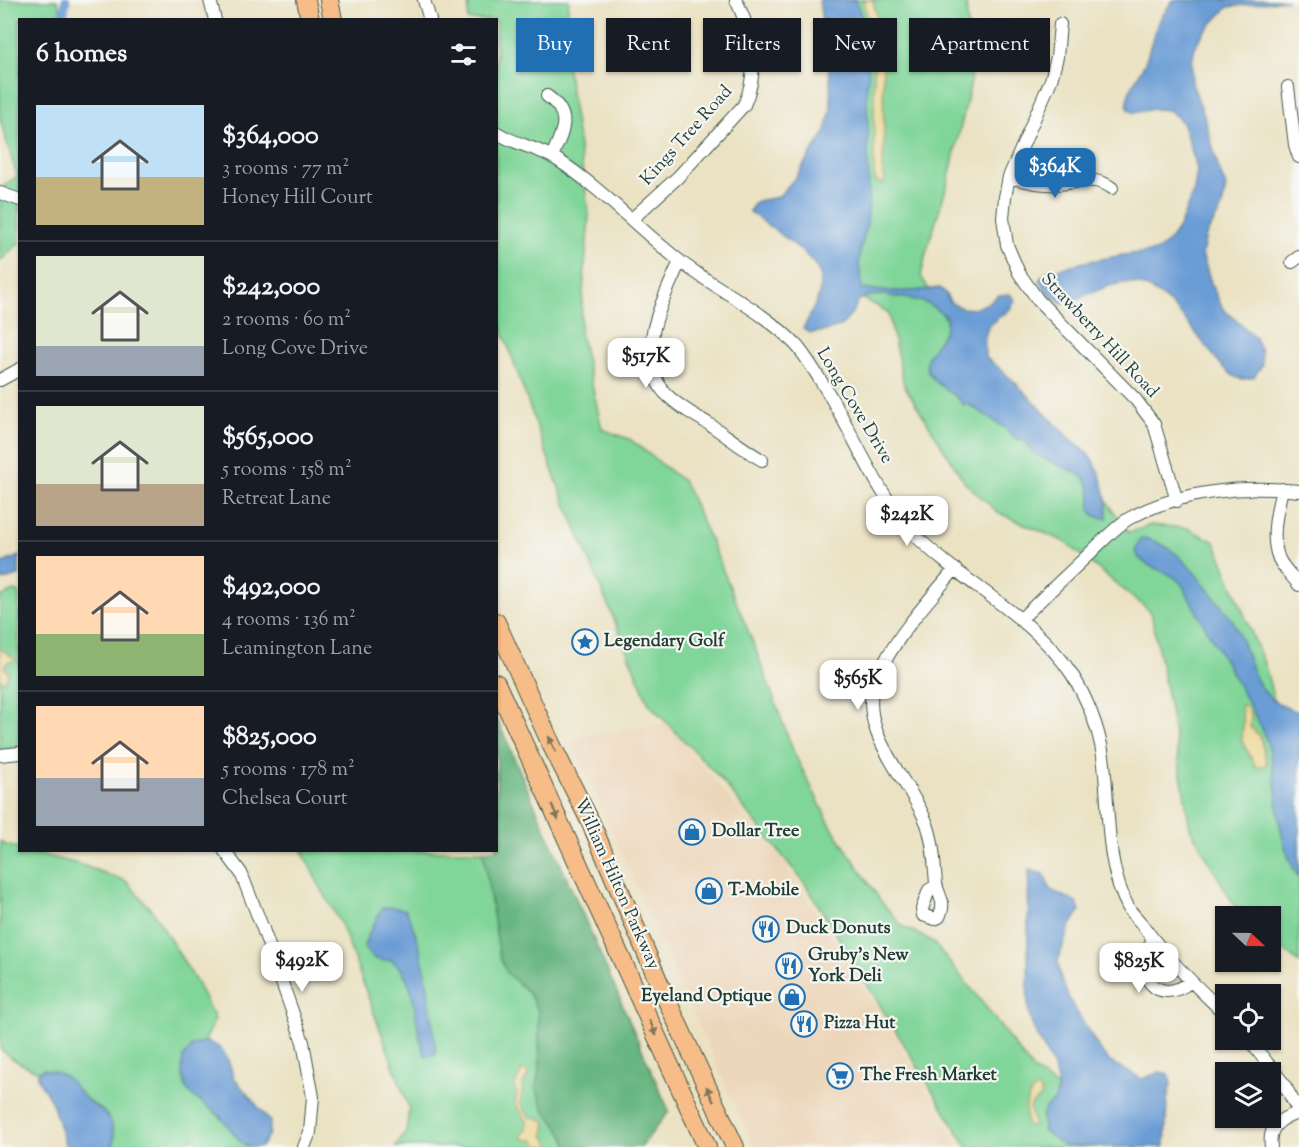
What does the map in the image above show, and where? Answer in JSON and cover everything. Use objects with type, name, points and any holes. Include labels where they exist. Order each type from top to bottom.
[{"type":"highway","points":[[306,0],[310,18]]},
{"type":"highway","points":[[329,0],[333,18]]},
{"type":"highway","name":"William Hilton Parkway","points":[[498,626],[583,808],[663,992],[735,1147]]},
{"type":"highway","name":"William Hilton Parkway","points":[[498,687],[707,1147]]},
{"type":"highway","points":[[507,704],[569,802],[583,808]]},
{"type":"street","points":[[210,0],[214,18]]},
{"type":"street","points":[[424,0],[429,18]]},
{"type":"street","name":"Kings Tree Road","points":[[632,219],[678,177],[744,105],[749,94],[752,76],[753,46],[736,0]]},
{"type":"street","name":"Strawberry Hill Road","points":[[1060,24],[1057,57],[1051,80],[1009,177],[1003,218],[1007,245],[1019,273],[1038,300],[1136,400],[1154,424],[1177,501]]},
{"type":"street","points":[[1287,87],[1295,145],[1299,157]]},
{"type":"street","points":[[547,96],[557,103],[563,112],[564,123],[552,156]]},
{"type":"street","name":"Long Cove Drive","points":[[498,133],[552,156],[577,173],[680,261],[777,328],[799,349],[843,417],[892,508],[916,535],[1048,644],[1071,674],[1090,710],[1103,754],[1112,852],[1120,886],[1130,909],[1153,940],[1215,1004]]},
{"type":"street","points":[[1009,177],[1035,183],[1056,184],[1093,180],[1103,182],[1112,188]]},
{"type":"street","points":[[0,193],[18,199]]},
{"type":"street","points":[[680,261],[658,314],[652,338],[651,356],[655,375],[664,391],[675,401],[762,460]]},
{"type":"street","points":[[0,380],[18,370]]},
{"type":"street","points":[[1282,489],[1276,515],[1275,541],[1279,560],[1299,585]]},
{"type":"street","points":[[1020,620],[1110,534],[1128,520],[1151,509],[1217,490],[1299,491]]},
{"type":"street","points":[[936,886],[936,869],[927,825],[879,739],[873,716],[872,700],[875,679],[889,653],[911,622],[956,568]]},
{"type":"street","points":[[0,755],[18,753]]},
{"type":"street","points":[[225,852],[241,873],[303,1042],[313,1097],[310,1132],[304,1147]]},
{"type":"street","points":[[1153,940],[1144,960],[1144,972],[1150,984],[1162,990],[1173,990],[1182,988],[1191,981]]},
{"type":"street","points":[[1257,1050],[1284,1084],[1299,1112],[1277,1121],[1272,1130],[1271,1147]]},
{"type":"shaded area","points":[[666,723],[784,862],[892,1031],[959,1147],[753,1147],[571,739]]},
{"type":"green space","points":[[0,0],[57,0],[63,18],[18,18],[18,244],[0,261],[0,189],[17,176],[0,120]]},
{"type":"green space","points":[[469,0],[569,0],[567,18],[516,18],[516,72],[568,72],[589,215],[580,332],[602,429],[631,440],[684,482],[754,645],[794,753],[831,826],[880,900],[902,926],[932,941],[979,998],[1032,1069],[1139,1147],[967,1147],[806,885],[719,777],[649,704],[556,480],[498,315],[498,18],[468,18]]},
{"type":"green space","points":[[838,0],[966,0],[967,18],[909,18],[909,72],[970,72],[971,82],[948,182],[921,276],[960,344],[1078,460],[1129,533],[1150,525],[1187,528],[1215,542],[1265,666],[1292,768],[1299,846],[1299,963],[1281,948],[1281,906],[1235,906],[1190,828],[1151,612],[1065,542],[999,513],[965,483],[904,385],[888,312],[845,289],[840,72],[897,72],[897,18],[838,18]]},
{"type":"green space","points":[[14,591],[18,592],[18,747],[0,750],[0,597]]},
{"type":"green space","points":[[498,721],[669,1111],[641,1147],[568,1147],[564,1135],[544,1109],[536,1088],[540,1064],[538,1011],[528,992],[507,973],[500,958],[483,852],[498,852]]},
{"type":"green space","points":[[0,841],[5,845],[18,848],[18,852],[31,852],[79,864],[126,881],[154,913],[197,983],[215,1019],[205,1041],[192,1046],[186,1088],[218,1115],[248,1147],[204,1147],[194,1138],[174,1147],[113,1147],[115,1135],[102,1110],[89,1102],[79,1091],[44,1069],[38,1072],[16,1061],[0,1049]]},
{"type":"green space","points":[[302,852],[483,852],[500,958],[518,984],[528,992],[538,1011],[540,1064],[536,1089],[544,1109],[564,1135],[568,1147],[395,1147],[406,1132],[409,1108],[342,926]]},
{"type":"sand","points":[[863,0],[873,0],[877,18],[868,18]]},
{"type":"sand","points":[[874,72],[883,72],[882,169],[884,183],[876,181],[874,174]]},
{"type":"sand","points":[[0,648],[15,659],[4,666],[9,674],[5,681],[0,680]]},
{"type":"sand","points":[[1241,705],[1246,706],[1251,716],[1250,727],[1260,736],[1267,764],[1258,768],[1242,741]]},
{"type":"sand","points":[[522,1070],[529,1072],[523,1085],[520,1103],[530,1118],[537,1117],[546,1122],[544,1135],[552,1147],[539,1146],[534,1140],[521,1137],[528,1123],[515,1103],[517,1093],[514,1087]]},
{"type":"sand","points":[[1037,1088],[1041,1091],[1041,1098],[1032,1104],[1030,1109],[1034,1125],[1030,1127],[1026,1119],[1026,1104],[1030,1095]]},
{"type":"water","points":[[819,0],[856,0],[862,18],[822,18]]},
{"type":"water","points":[[1173,0],[1288,0],[1228,7],[1204,32],[1195,46],[1192,63],[1192,83],[1226,186],[1222,208],[1206,235],[1202,254],[1212,286],[1223,309],[1254,336],[1261,351],[1262,365],[1251,378],[1241,379],[1229,372],[1178,312],[1157,293],[1145,287],[1132,283],[1115,284],[1062,303],[1049,295],[1039,280],[1045,273],[1080,263],[1157,251],[1170,240],[1179,227],[1194,190],[1197,169],[1184,127],[1169,110],[1153,109],[1134,113],[1128,109],[1127,100],[1145,63],[1158,22]]},
{"type":"water","points":[[829,72],[868,72],[869,75],[867,84],[869,198],[867,224],[860,252],[861,289],[900,291],[940,288],[951,303],[963,308],[974,309],[999,295],[1010,294],[1015,300],[1013,305],[986,331],[985,357],[1008,375],[1058,427],[1090,456],[1103,483],[1107,518],[1095,516],[1090,510],[1091,494],[1085,479],[1076,472],[1034,453],[1024,441],[1017,439],[1004,427],[968,404],[964,405],[931,376],[926,363],[930,352],[945,330],[946,316],[928,304],[884,295],[869,296],[859,300],[846,322],[841,326],[810,333],[803,329],[819,293],[821,281],[819,272],[803,252],[749,211],[757,201],[778,197],[795,178],[826,131],[831,109]]},
{"type":"water","points":[[1144,538],[1164,546],[1189,566],[1232,620],[1262,689],[1283,706],[1299,712],[1299,878],[1284,845],[1272,763],[1261,726],[1179,581],[1139,558],[1135,551],[1140,540]]},
{"type":"water","points":[[18,556],[18,576],[0,581],[0,564]]},
{"type":"water","points":[[1029,870],[1044,874],[1051,890],[1077,902],[1080,911],[1069,928],[1058,961],[1061,979],[1070,1001],[1100,1050],[1110,1062],[1142,1079],[1160,1072],[1169,1074],[1171,1084],[1167,1101],[1165,1147],[1064,1146],[1043,1130],[1042,1116],[1045,1108],[1055,1100],[1057,1089],[1053,1068],[1033,1028],[1028,1006]]},
{"type":"water","points":[[393,907],[406,910],[423,962],[436,1053],[426,1057],[407,979],[391,960],[375,958],[364,946],[382,908]]},
{"type":"water","points":[[205,1041],[219,1047],[227,1057],[234,1078],[270,1121],[269,1134],[261,1147],[248,1147],[239,1140],[220,1116],[194,1097],[186,1088],[182,1072],[183,1057],[192,1046]]},
{"type":"water","points":[[43,1069],[66,1077],[88,1101],[108,1117],[113,1126],[113,1147],[66,1147],[52,1103],[38,1079],[38,1072]]},
{"type":"waterway","points":[[62,18],[66,0]]},
{"type":"place","name":"Legendary Golf","points":[[585,642]]},
{"type":"place","name":"Dollar Tree","points":[[692,832]]},
{"type":"place","name":"T-Mobile","points":[[709,891]]},
{"type":"place","name":"Duck Donuts","points":[[766,929]]},
{"type":"place","name":"Gruby's New York Deli","points":[[789,966]]},
{"type":"place","name":"Eyeland Optique","points":[[792,997]]},
{"type":"place","name":"Pizza Hut","points":[[804,1024]]},
{"type":"place","name":"The Fresh Market","points":[[840,1076]]}]
